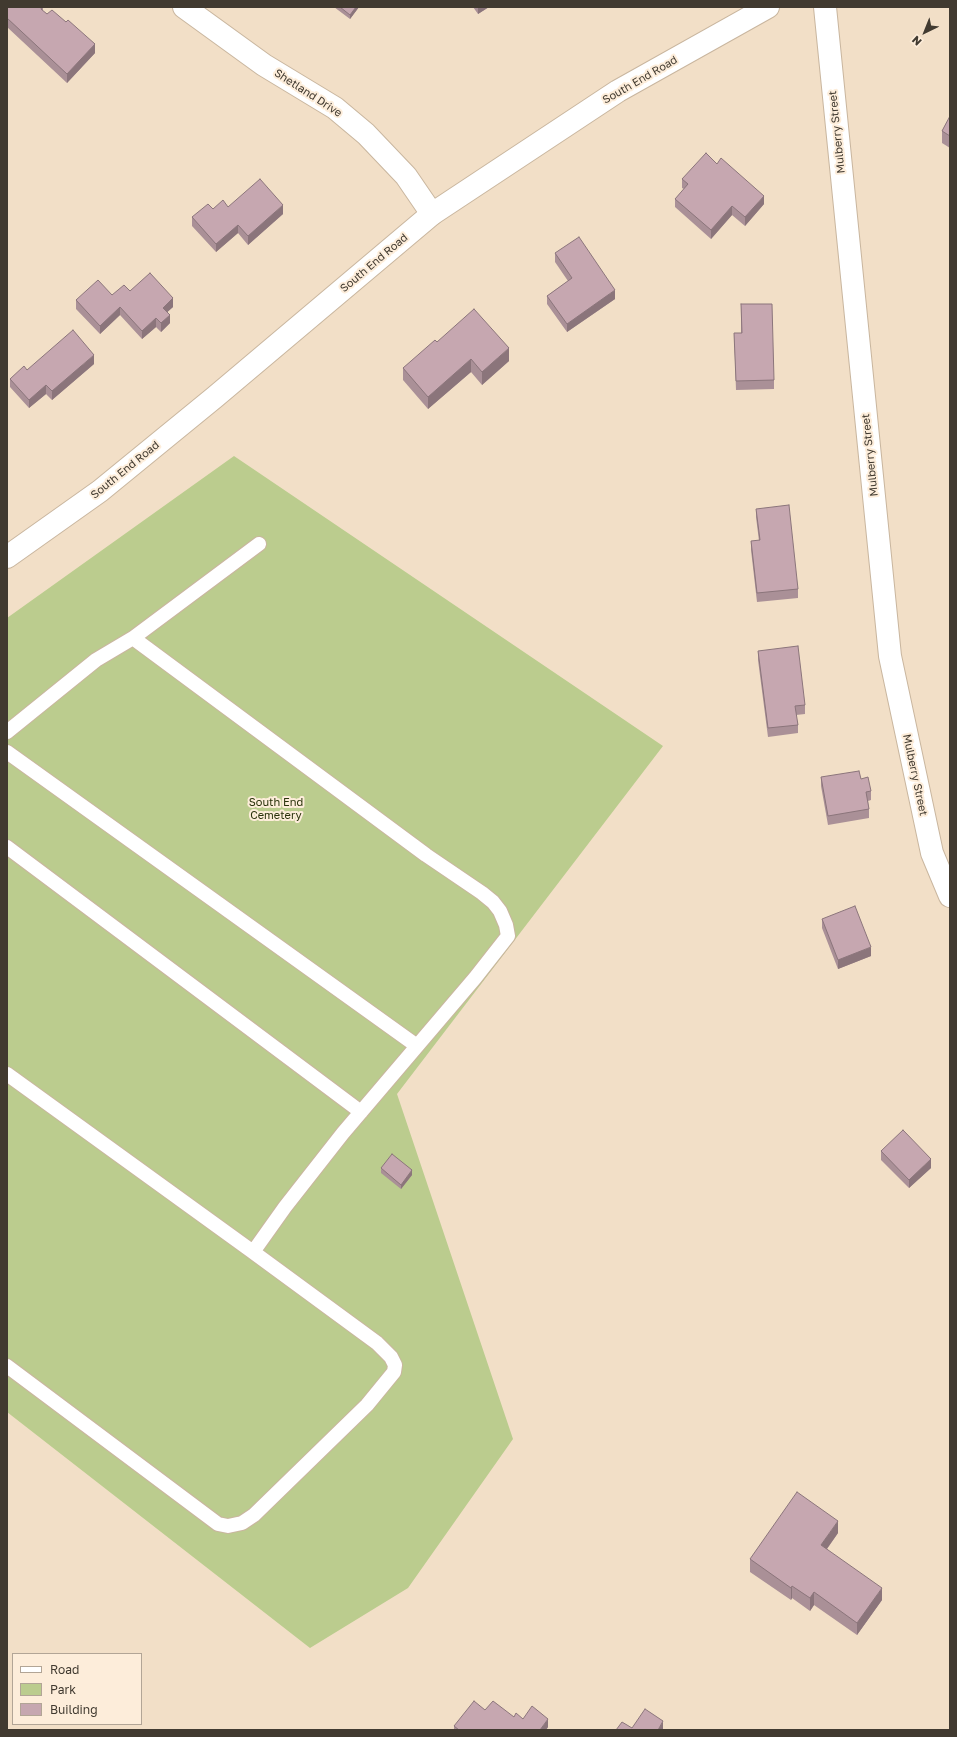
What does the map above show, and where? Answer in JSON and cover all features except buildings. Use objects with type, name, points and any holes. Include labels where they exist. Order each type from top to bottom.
[{"type":"street","name":"Shetland Drive","points":[[184,7],[264,65],[335,108],[366,134],[406,176],[432,214]]},
{"type":"street","name":"South End Road","points":[[7,557],[100,491],[215,397],[432,214],[618,91],[768,7]]},
{"type":"street","name":"Mulberry Street","points":[[825,7],[890,656],[932,853],[950,896]]},
{"type":"lane","points":[[7,732],[96,660],[133,638],[259,544]]},
{"type":"lane","points":[[133,638],[426,854],[494,902],[500,910],[506,925],[507,938],[361,1112],[285,1207],[253,1252]]},
{"type":"lane","points":[[7,752],[417,1046]]},
{"type":"lane","points":[[7,847],[361,1112]]},
{"type":"lane","points":[[7,1074],[377,1343],[391,1357],[395,1365],[394,1372],[367,1406],[259,1510],[242,1523],[228,1526],[218,1524],[7,1366]]},
{"type":"green space","name":"South End Cemetery","points":[[234,456],[663,746],[397,1094],[513,1439],[408,1588],[310,1648],[7,1412],[7,618]]}]
